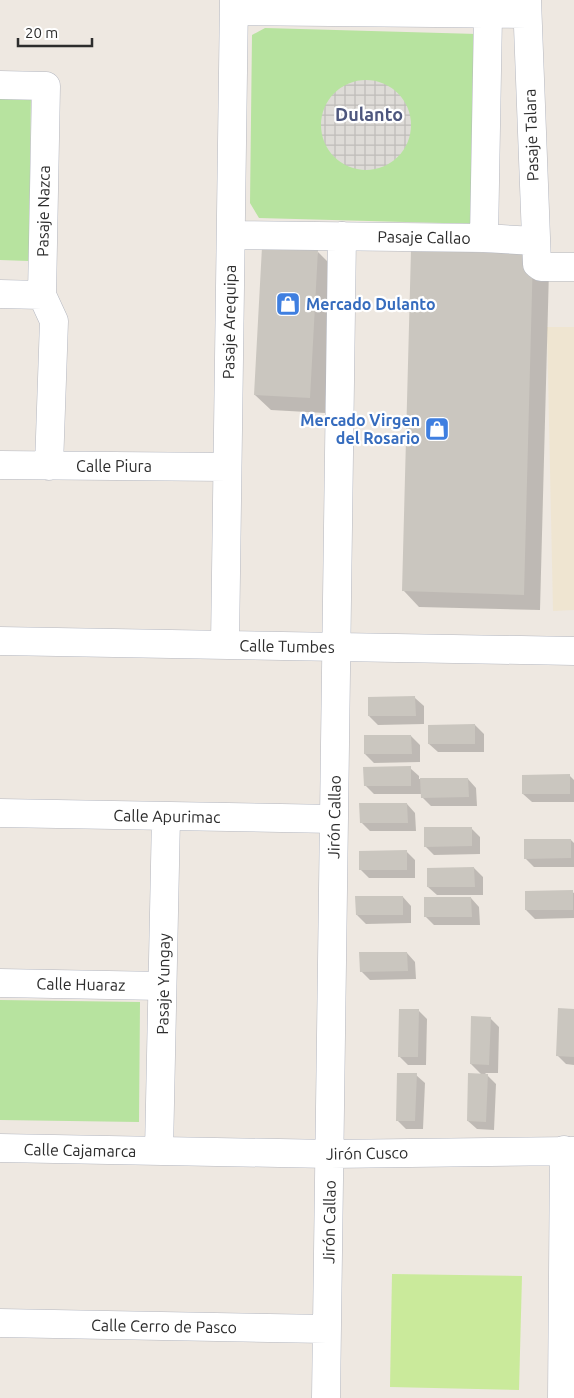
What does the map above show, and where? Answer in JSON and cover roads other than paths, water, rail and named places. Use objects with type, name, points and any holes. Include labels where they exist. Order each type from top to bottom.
[{"type":"street","points":[[234,6],[488,15],[527,7]]},
{"type":"street","name":"Pasaje Arequipa","points":[[225,645],[234,6]]},
{"type":"street","name":"Pasaje Talara","points":[[527,7],[536,264],[541,267],[574,267]]},
{"type":"street","name":"Pasaje Callao","points":[[231,235],[484,238],[488,15]]},
{"type":"street","name":"Pasaje Nazca","points":[[0,85],[46,86],[42,295]]},
{"type":"street","name":"Jirón Callao","points":[[326,1398],[342,236]]},
{"type":"street","points":[[484,238],[535,241]]},
{"type":"street","points":[[0,294],[42,295],[54,321],[49,466]]},
{"type":"street","name":"Calle Piura","points":[[0,465],[227,467]]},
{"type":"street","name":"Calle Tumbes","points":[[0,641],[574,651]]},
{"type":"street","name":"Calle Apurimac","points":[[0,814],[334,819]]},
{"type":"street","name":"Pasaje Yungay","points":[[160,1151],[166,816]]},
{"type":"street","name":"Calle Huaraz","points":[[0,983],[162,986]]},
{"type":"street","name":"Calle Cajamarca","points":[[0,1148],[160,1151]]},
{"type":"street","points":[[562,1398],[569,1150]]},
{"type":"street","name":"Jirón Cusco","points":[[160,1151],[330,1154],[569,1150]]},
{"type":"street","name":"Calle Cerro de Pasco","points":[[0,1323],[327,1329]]},
{"type":"place","name":"Mercado Dulanto","points":[[288,304]]},
{"type":"place","name":"Mercado Virgen del Rosario","points":[[437,429]]},
{"type":"district","name":"Dulanto","points":[[369,115]]}]
